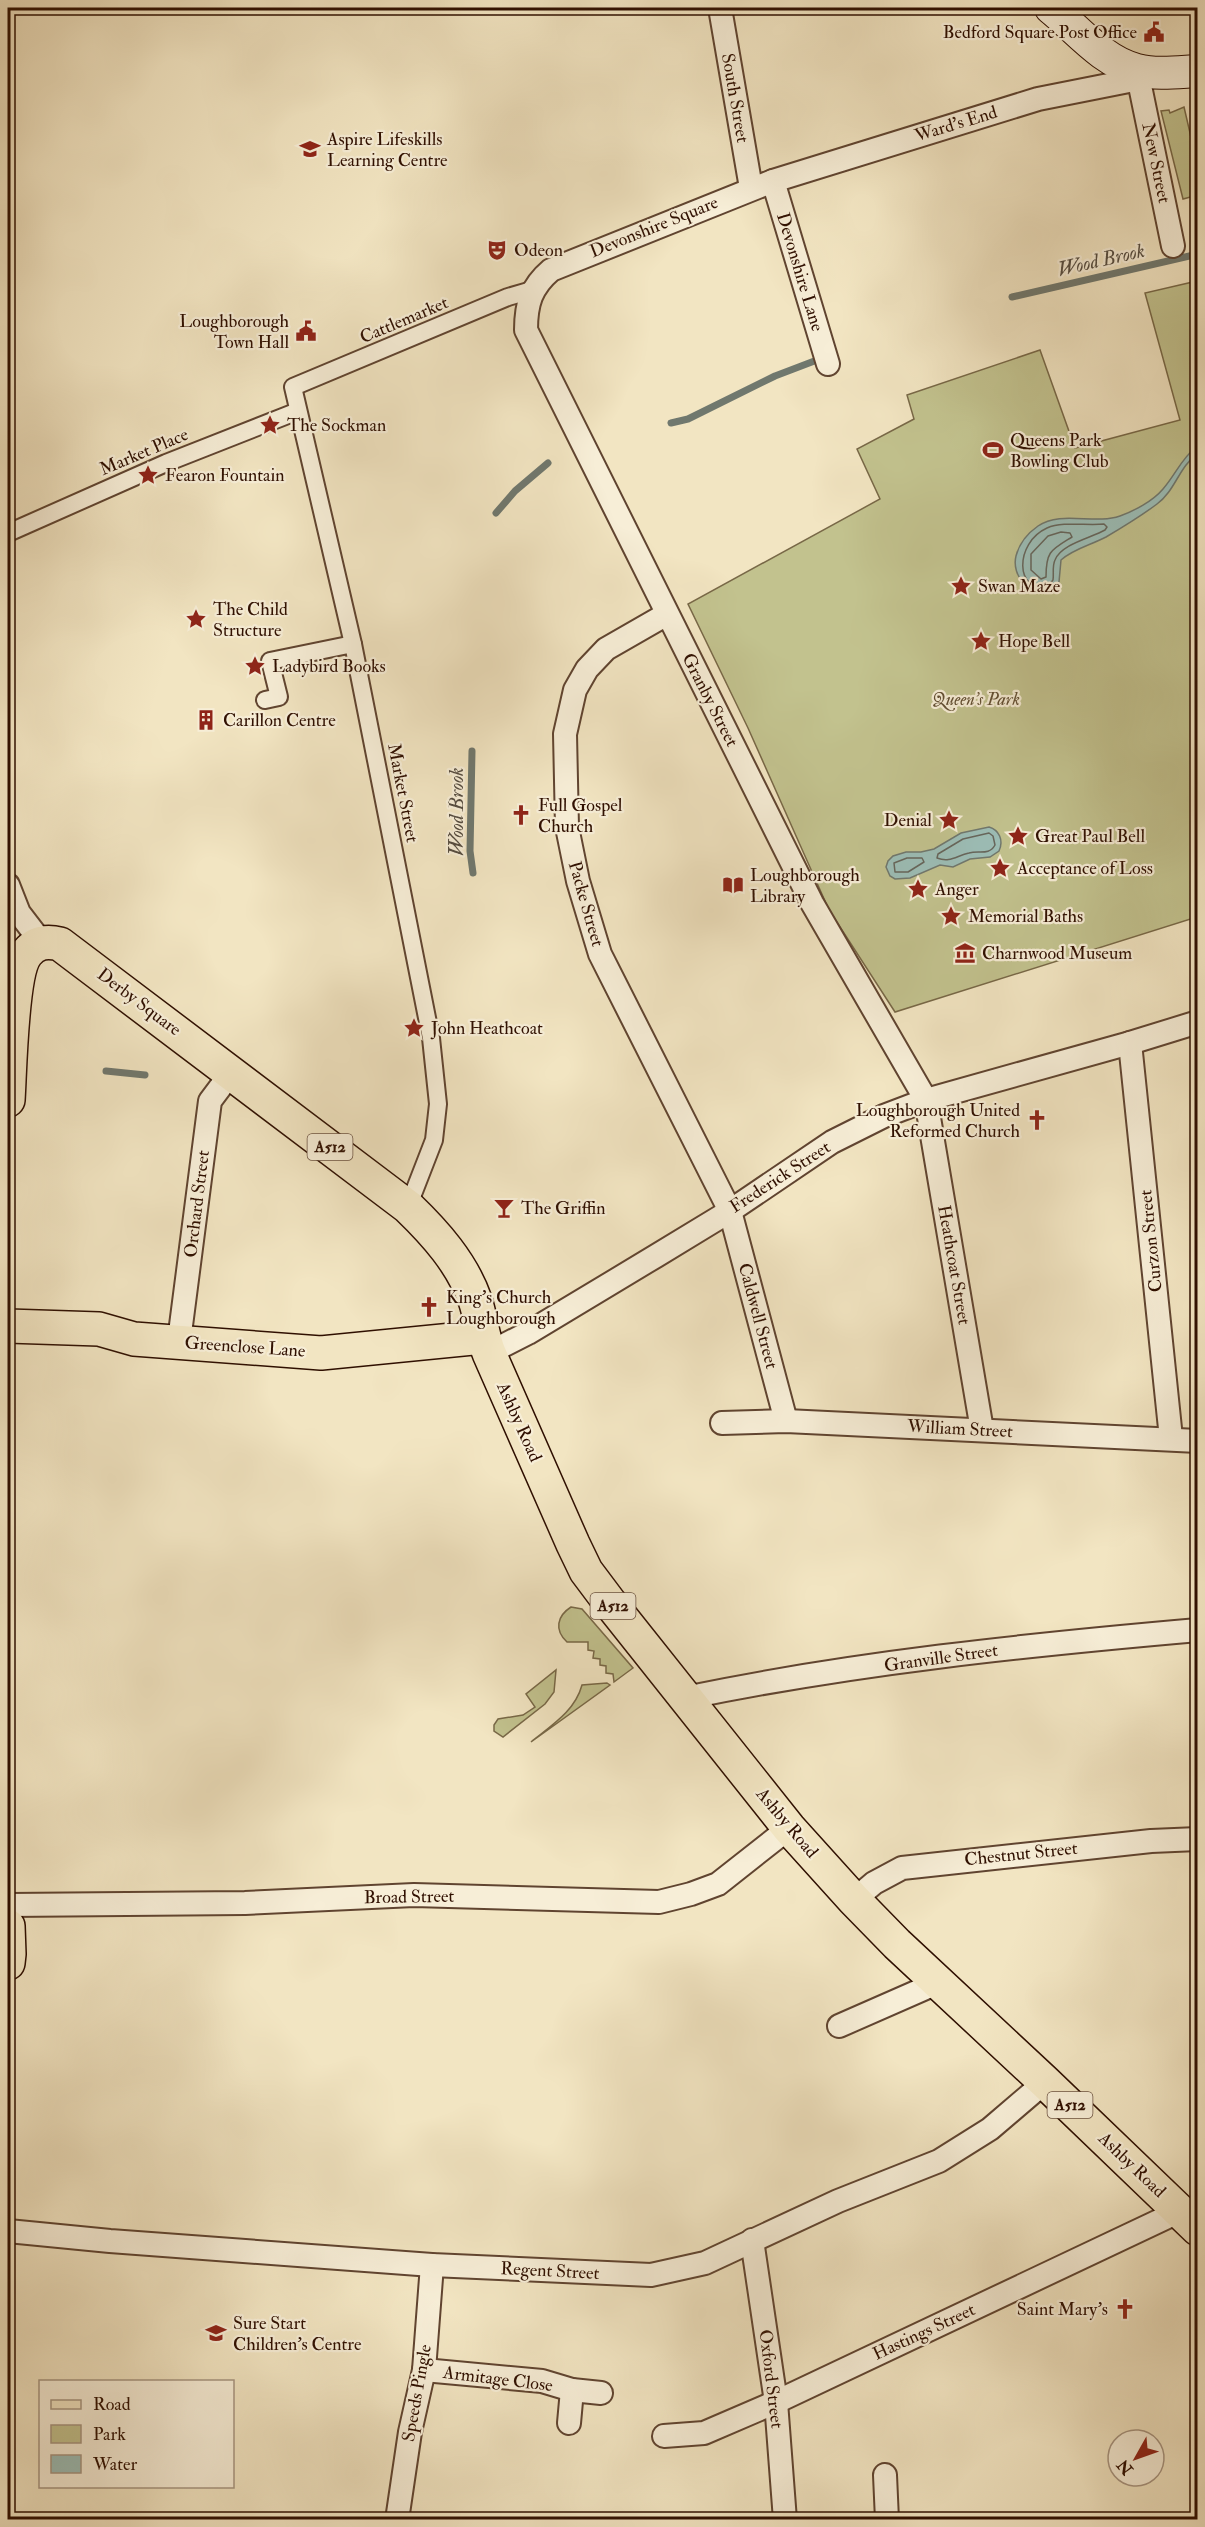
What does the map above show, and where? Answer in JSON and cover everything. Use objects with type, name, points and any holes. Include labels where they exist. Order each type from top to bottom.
[{"type":"main road","points":[[1051,8],[1106,56],[1146,75]]},
{"type":"main road","name":"Ward's End","points":[[1146,75],[1197,71]]},
{"type":"main road","points":[[8,1100],[16,985],[20,966],[25,955],[33,947],[42,943]]},
{"type":"main road","name":"Derby Square","points":[[42,943],[60,944],[80,957],[231,1073]]},
{"type":"main road","name":"A512","points":[[231,1073],[408,1206],[447,1249],[464,1278],[475,1300],[486,1345]]},
{"type":"main road","name":"Greenclose Lane","points":[[8,1326],[99,1329],[134,1339],[321,1353],[486,1345]]},
{"type":"main road","name":"Ashby Road","points":[[486,1345],[586,1571],[789,1828],[854,1900],[937,1983],[1045,2082],[1189,2220]]},
{"type":"main road","points":[[8,1926],[8,1963]]},
{"type":"street","name":"South Street","points":[[720,8],[751,188]]},
{"type":"street","name":"Ward's End","points":[[751,188],[1020,104],[1146,75]]},
{"type":"street","name":"New Street","points":[[1146,75],[1173,246]]},
{"type":"street","name":"Devonshire Lane","points":[[773,181],[828,364]]},
{"type":"street","name":"Devonshire Square","points":[[532,290],[551,270],[575,258],[751,188]]},
{"type":"street","name":"Cattlemarket","points":[[293,387],[508,297],[532,290]]},
{"type":"street","name":"Granby Street","points":[[532,290],[526,308],[526,330],[812,903],[926,1100]]},
{"type":"street","name":"Market Street","points":[[293,387],[353,644],[431,1038],[438,1104],[434,1140],[408,1206]]},
{"type":"street","name":"Market Place","points":[[8,533],[166,463],[298,411]]},
{"type":"street","name":"Packe Street","points":[[667,614],[606,649],[587,669],[575,690],[565,734],[567,827],[578,881],[600,954],[730,1211]]},
{"type":"street","points":[[265,700],[279,697],[270,661],[353,644]]},
{"type":"street","points":[[8,885],[19,914],[42,943]]},
{"type":"street","name":"Frederick Street","points":[[486,1345],[528,1332],[730,1211],[832,1142],[884,1116],[926,1100],[1197,1022]]},
{"type":"street","name":"Curzon Street","points":[[1130,1043],[1172,1438]]},
{"type":"street","name":"Orchard Street","points":[[179,1341],[210,1101],[231,1073]]},
{"type":"street","name":"Heathcoat Street","points":[[926,1100],[982,1430]]},
{"type":"street","name":"Caldwell Street","points":[[730,1211],[786,1421]]},
{"type":"street","name":"William Street","points":[[722,1423],[786,1421],[1197,1441]]},
{"type":"street","name":"Granville Street","points":[[685,1698],[752,1684],[1050,1642],[1197,1630]]},
{"type":"street","name":"Broad Street","points":[[8,1905],[245,1903],[414,1894],[659,1902],[718,1884],[789,1828]]},
{"type":"street","name":"Chestnut Street","points":[[854,1900],[883,1878],[902,1868],[1151,1841],[1197,1839]]},
{"type":"street","points":[[839,2026],[937,1983]]},
{"type":"street","name":"Regent Street","points":[[8,2231],[110,2241],[432,2265],[651,2275],[705,2263],[838,2201],[939,2161],[990,2129],[1045,2082]]},
{"type":"street","name":"Hastings Street","points":[[663,2436],[704,2433],[1189,2220]]},
{"type":"street","name":"Oxford Street","points":[[752,2240],[776,2402],[785,2520]]},
{"type":"street","name":"Speeds Pingle","points":[[397,2520],[410,2432],[424,2370],[432,2265]]},
{"type":"street","name":"Armitage Close","points":[[424,2370],[542,2381],[572,2390],[601,2393]]},
{"type":"street","name":"Armitage Close","points":[[569,2423],[572,2390]]},
{"type":"street","points":[[885,2475],[887,2520]]},
{"type":"green space","points":[[1184,107],[1197,163],[1198,195],[1183,199],[1161,111],[1169,110],[1170,113]]},
{"type":"green space","name":"Queen's Park","points":[[1197,281],[1197,917],[895,1012],[829,910],[748,728],[688,604],[880,499],[857,449],[914,419],[907,395],[1040,350],[1075,448],[1180,420],[1145,293]]},
{"type":"green space","points":[[571,1607],[582,1609],[633,1668],[614,1682],[613,1674],[606,1673],[606,1666],[600,1665],[600,1659],[593,1658],[594,1651],[588,1650],[588,1642],[567,1642],[560,1633],[559,1623]]},
{"type":"green space","points":[[556,1670],[554,1692],[545,1704],[503,1737],[494,1731],[494,1725],[498,1719],[523,1715],[535,1707],[526,1694]]},
{"type":"green space","points":[[607,1683],[610,1685],[531,1742],[568,1710],[582,1685]]},
{"type":"water","points":[[1197,446],[1197,454],[1186,465],[1163,499],[1106,537],[1061,560],[1059,582],[1051,592],[1043,593],[1029,588],[1019,577],[1015,563],[1017,552],[1027,535],[1038,526],[1057,519],[1110,518],[1137,508],[1159,493]]},
{"type":"water","points":[[989,827],[998,833],[1001,839],[999,851],[990,857],[970,859],[953,867],[940,865],[910,878],[895,879],[890,876],[886,867],[893,856],[934,849],[961,833]]},
{"type":"waterway","name":"Wood Brook","points":[[1012,297],[1198,254]]},
{"type":"waterway","name":"Wood Brook","points":[[671,423],[688,419],[775,376],[817,360]]},
{"type":"waterway","name":"Wood Brook","points":[[496,513],[515,491],[548,463]]},
{"type":"waterway","name":"Wood Brook","points":[[472,751],[470,851],[473,873]]},
{"type":"waterway","name":"Wood Brook","points":[[106,1071],[145,1075]]},
{"type":"place","name":"Bedford Square Post Office","points":[[1154,32]]},
{"type":"place","name":"Aspire Lifeskills Learning Centre","points":[[310,149]]},
{"type":"place","name":"Odeon","points":[[497,250]]},
{"type":"place","name":"Loughborough Town Hall","points":[[306,331]]},
{"type":"place","name":"The Sockman","points":[[270,425]]},
{"type":"place","name":"Queens Park Bowling Club","points":[[993,450]]},
{"type":"place","name":"Fearon Fountain","points":[[148,475]]},
{"type":"place","name":"Swan Maze","points":[[961,586]]},
{"type":"place","name":"The Child Structure","points":[[196,619]]},
{"type":"place","name":"Hope Bell","points":[[981,641]]},
{"type":"place","name":"Ladybird Books","points":[[255,666]]},
{"type":"place","name":"Carillon Centre","points":[[206,720]]},
{"type":"place","name":"Full Gospel Church","points":[[521,815]]},
{"type":"place","name":"Denial","points":[[949,820]]},
{"type":"place","name":"Great Paul Bell","points":[[1018,836]]},
{"type":"place","name":"Acceptance of Loss","points":[[1000,868]]},
{"type":"place","name":"Loughborough Library","points":[[733,885]]},
{"type":"place","name":"Anger","points":[[918,889]]},
{"type":"place","name":"Memorial Baths","points":[[951,916]]},
{"type":"place","name":"Charnwood Museum","points":[[965,953]]},
{"type":"place","name":"John Heathcoat","points":[[414,1028]]},
{"type":"place","name":"Loughborough United Reformed Church","points":[[1037,1120]]},
{"type":"place","name":"The Griffin","points":[[504,1208]]},
{"type":"place","name":"King's Church Loughborough","points":[[429,1307]]},
{"type":"place","name":"Saint Mary's","points":[[1125,2309]]},
{"type":"place","name":"Sure Start Children's Centre","points":[[216,2333]]}]
